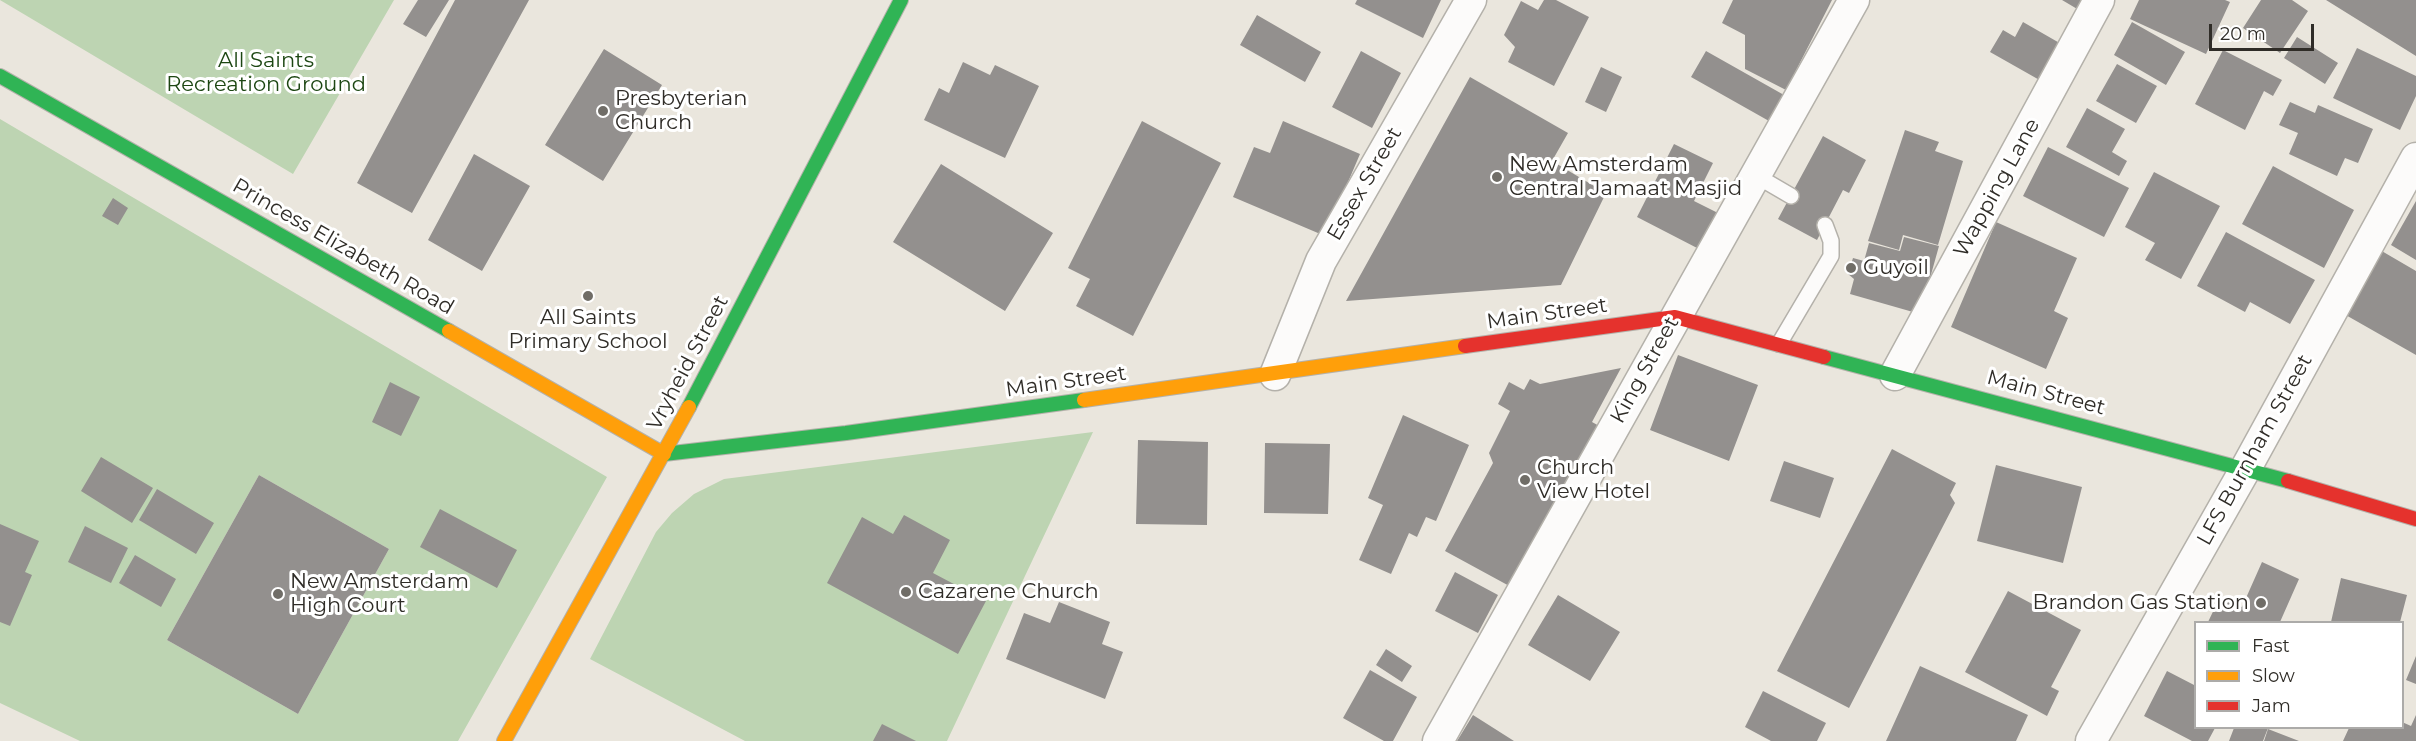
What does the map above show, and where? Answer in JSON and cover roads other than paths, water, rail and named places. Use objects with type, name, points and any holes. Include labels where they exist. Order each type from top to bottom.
[{"type":"street","name":"Vryheid Street","points":[[504,741],[664,454],[901,0]]},
{"type":"street","name":"Essex Street","points":[[1275,375],[1321,261],[1471,0]]},
{"type":"street","name":"King Street","points":[[1438,741],[1854,0]]},
{"type":"street","name":"Wapping Lane","points":[[1895,375],[2099,0]]},
{"type":"street","name":"Princess Elizabeth Road","points":[[0,76],[664,454]]},
{"type":"street","name":"LFS Burnham Street","points":[[2091,741],[2246,468],[2416,158]]},
{"type":"street","name":"Main Street","points":[[664,454],[846,433],[1275,375],[1675,317],[2246,468],[2416,519]]},
{"type":"lane","points":[[1755,175],[1791,196]]},
{"type":"lane","points":[[1779,344],[1831,256],[1831,240],[1825,225]]},
{"type":"place","name":"Presbyterian Church","points":[[603,111]]},
{"type":"place","name":"New Amsterdam Central Jamaat Masjid","points":[[1497,177]]},
{"type":"place","name":"Guyoil","points":[[1851,268]]},
{"type":"place","name":"All Saints Primary School","points":[[588,296]]},
{"type":"place","name":"Church View Hotel","points":[[1525,480]]},
{"type":"place","name":"Cazarene Church","points":[[906,592]]},
{"type":"place","name":"New Amsterdam High Court","points":[[278,594]]},
{"type":"place","name":"Brandon Gas Station","points":[[2261,603]]},
{"type":"park label","name":"All Saints Recreation Ground","points":[[266,73]]}]
